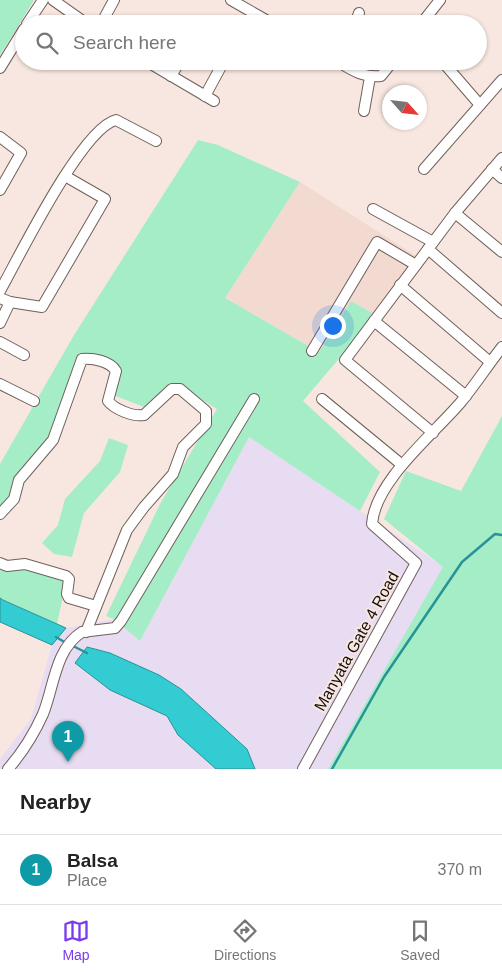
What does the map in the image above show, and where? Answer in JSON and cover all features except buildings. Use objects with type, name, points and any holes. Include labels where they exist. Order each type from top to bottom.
[{"type":"street","points":[[33,15],[43,0]]},
{"type":"street","points":[[53,0],[74,15]]},
{"type":"street","points":[[106,15],[114,0]]},
{"type":"street","points":[[231,0],[257,15]]},
{"type":"street","points":[[428,15],[440,0]]},
{"type":"street","points":[[0,68],[15,44]]},
{"type":"street","points":[[161,70],[209,99],[220,70]]},
{"type":"street","points":[[171,76],[175,70]]},
{"type":"street","points":[[353,70],[370,77],[381,76],[385,70]]},
{"type":"street","points":[[450,70],[480,105]]},
{"type":"street","points":[[364,111],[370,77]]},
{"type":"street","points":[[424,170],[502,80]]},
{"type":"street","points":[[0,291],[65,176],[90,142],[109,122],[116,120],[156,141]]},
{"type":"street","points":[[0,137],[21,153],[0,190]]},
{"type":"street","points":[[433,433],[345,360],[455,213],[502,158]]},
{"type":"street","points":[[492,170],[502,178]]},
{"type":"street","points":[[0,298],[10,302],[42,307],[105,199],[65,176]]},
{"type":"street","points":[[373,209],[430,246],[502,312]]},
{"type":"street","points":[[455,213],[502,252]]},
{"type":"street","points":[[312,351],[377,242],[416,265]]},
{"type":"street","points":[[400,285],[490,362]]},
{"type":"street","points":[[0,323],[10,302]]},
{"type":"street","points":[[374,321],[466,396]]},
{"type":"street","points":[[0,342],[24,355]]},
{"type":"street","name":"Manyata Gate 4 Road","points":[[303,769],[416,563],[372,524],[373,512],[401,464],[433,433],[466,396],[502,346]]},
{"type":"street","points":[[0,514],[14,499],[19,480],[53,440],[82,359],[108,363],[116,370],[108,401],[111,406],[138,416],[144,415],[172,389],[176,388],[203,407],[208,416],[206,424],[182,447],[173,474],[131,522],[96,606],[82,633],[61,656],[43,714],[19,756],[8,769]]},
{"type":"street","points":[[0,384],[34,401]]},
{"type":"street","points":[[322,398],[401,464]]},
{"type":"street","points":[[82,633],[115,628],[127,614],[254,399]]},
{"type":"street","points":[[0,563],[7,566],[25,564],[66,576],[69,579],[67,594],[69,598],[96,606]]},
{"type":"shaded area","points":[[300,182],[418,257],[376,315],[351,301],[319,352],[225,298]]},
{"type":"shaded area","points":[[249,437],[444,567],[328,769],[0,769],[0,759],[31,719],[52,645],[66,628],[114,619],[140,641]]},
{"type":"green space","points":[[0,0],[34,0],[25,15],[15,15],[15,31],[0,55]]},
{"type":"green space","points":[[198,140],[218,145],[300,182],[225,298],[319,352],[351,301],[376,315],[303,401],[380,472],[360,511],[249,437],[140,641],[114,619],[106,616],[160,504],[217,409],[175,383],[144,407],[113,395],[120,365],[79,353],[50,439],[16,475],[9,500],[0,509],[0,464],[74,335]]},
{"type":"green space","points":[[502,416],[502,769],[328,769],[443,567],[384,519],[406,471],[461,491]]},
{"type":"green space","points":[[109,438],[128,445],[120,472],[84,513],[72,557],[54,554],[42,543],[58,525],[65,499],[100,461]]},
{"type":"green space","points":[[0,567],[3,570],[24,568],[66,582],[57,624],[0,598]]},
{"type":"water","points":[[0,598],[66,628],[52,645],[0,622]]},
{"type":"water","points":[[87,647],[110,653],[159,675],[181,689],[247,749],[255,769],[216,769],[178,735],[167,716],[110,690],[75,663]]},
{"type":"waterway","points":[[332,769],[384,677],[462,562],[495,534],[502,535]]},
{"type":"waterway","points":[[56,637],[66,643]]},
{"type":"waterway","points":[[71,645],[87,653]]},
{"type":"place","name":"Balsa","points":[[68,762]]}]
